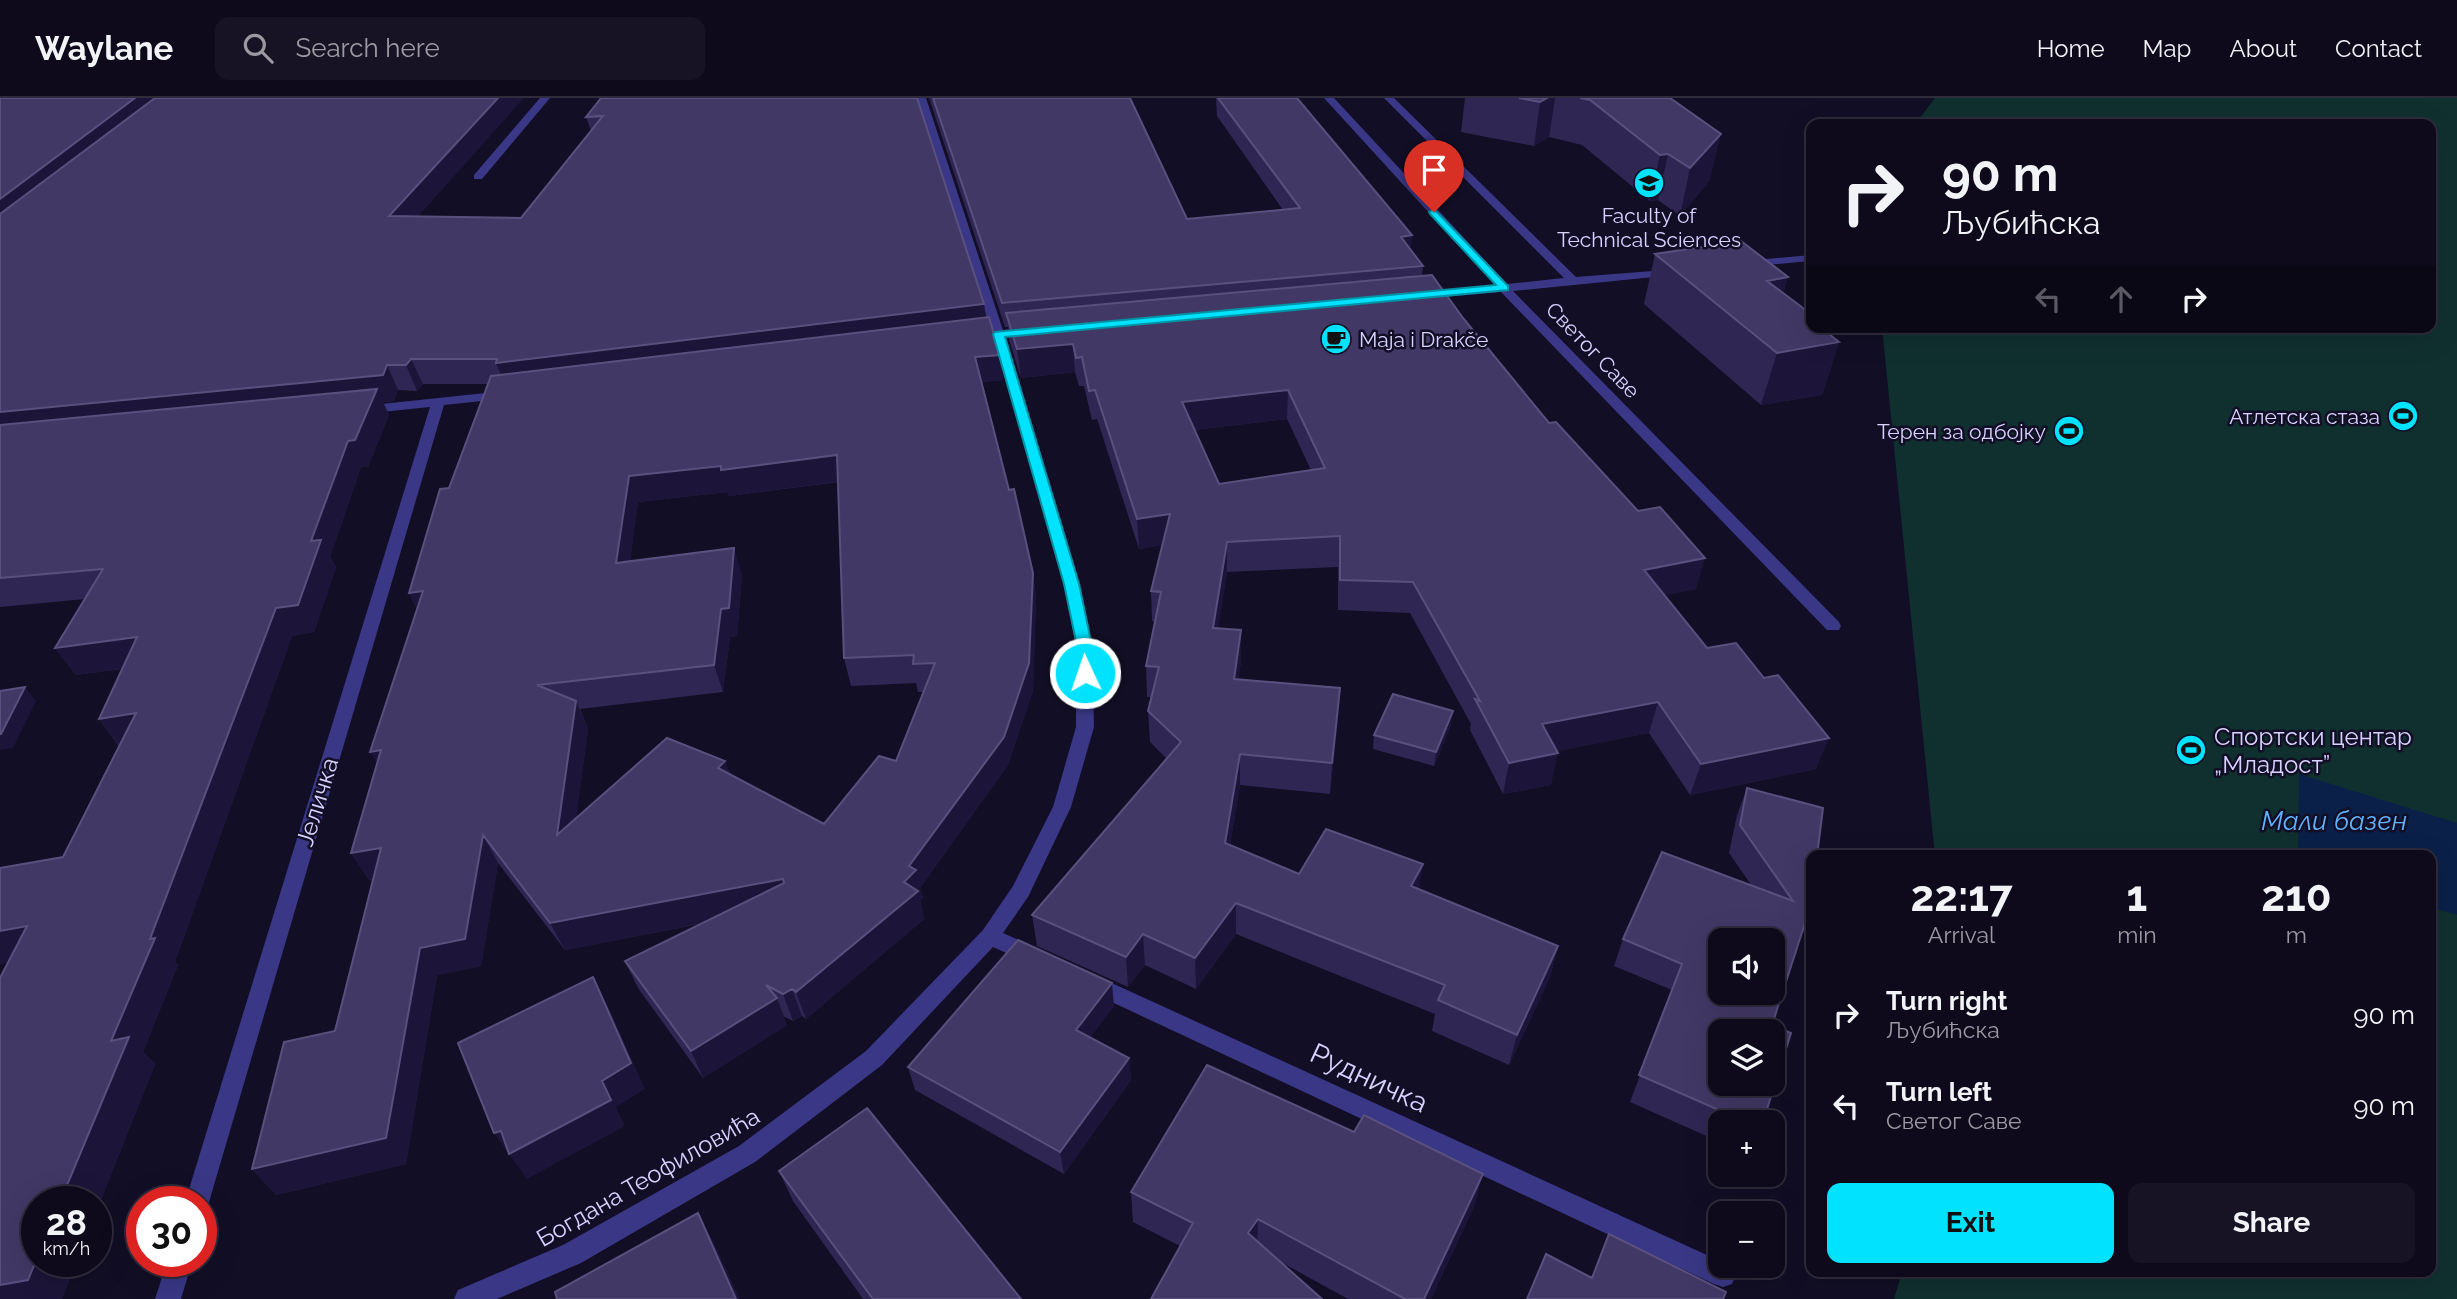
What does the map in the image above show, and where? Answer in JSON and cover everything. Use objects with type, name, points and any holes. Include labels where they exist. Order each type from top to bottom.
[{"type":"street","points":[[478,177],[545,98]]},
{"type":"street","name":"Богдана Теофиловића","points":[[467,1299],[572,1254],[747,1154],[874,1058],[990,936],[1021,891],[1062,807],[1085,727],[1084,646],[1072,584],[999,334],[991,317],[921,98]]},
{"type":"street","name":"Светог Саве","points":[[1329,98],[1504,288],[1833,626]]},
{"type":"street","name":"Светог Саве","points":[[1388,98],[1573,281]]},
{"type":"street","points":[[1728,265],[1806,258]]},
{"type":"street","points":[[1410,297],[1689,269]]},
{"type":"street","points":[[958,338],[1039,330]]},
{"type":"street","points":[[344,411],[518,393]]},
{"type":"street","name":"Јеличка","points":[[202,1186],[438,402]]},
{"type":"street","name":"Рудничка","points":[[990,936],[1708,1268]]},
{"type":"street","points":[[168,1299],[175,1277]]},
{"type":"green space","name":"Спортски центар „Младост”","points":[[1935,98],[2457,98],[2457,1299],[1894,1299],[1901,1277],[2436,1277],[2436,850],[1934,850],[1883,333],[2436,333],[2436,119],[1919,119]]},
{"type":"water","name":"Мали базен","points":[[2299,774],[2457,823],[2457,915],[2436,909],[2436,850],[2298,850]]},
{"type":"building","points":[[0,98],[135,98],[0,199]]},
{"type":"building","points":[[155,98],[498,98],[389,216],[521,218],[603,116],[586,117],[601,98],[917,98],[984,304],[496,363],[497,359],[411,359],[406,365],[387,365],[383,375],[0,412],[0,214]]},
{"type":"building","points":[[933,98],[1130,98],[1187,219],[1300,208],[1218,98],[1297,98],[1412,235],[1401,237],[1423,266],[1002,303]]},
{"type":"building","points":[[1519,98],[1547,98],[1540,102]]},
{"type":"building","points":[[1580,98],[1670,98],[1721,134],[1690,168],[1668,154],[1660,155],[1590,100]]},
{"type":"building","points":[[1741,241],[1788,277],[1767,281],[1806,310],[1806,333],[1828,333],[1839,342],[1777,353],[1655,254]]},
{"type":"building","points":[[1432,275],[1463,318],[1549,423],[1556,422],[1638,511],[1660,507],[1705,558],[1644,570],[1707,648],[1736,643],[1764,678],[1778,675],[1829,738],[1701,764],[1658,702],[1542,724],[1558,753],[1509,763],[1475,699],[1480,701],[1413,582],[1340,580],[1340,536],[1227,542],[1213,628],[1241,630],[1234,679],[1340,688],[1332,763],[1240,754],[1225,843],[1299,874],[1326,829],[1423,864],[1411,886],[1558,946],[1517,1035],[1438,1000],[1445,985],[1236,903],[1195,958],[1143,934],[1126,957],[1032,915],[1181,742],[1148,711],[1159,667],[1146,666],[1161,592],[1151,591],[1170,514],[1137,519],[1095,390],[1089,391],[1082,357],[1076,358],[1073,344],[1017,349],[1006,313]],"holes":[[[1288,390],[1325,468],[1219,484],[1182,402]]]},
{"type":"building","points":[[989,317],[1000,355],[975,357],[1009,490],[1014,489],[1033,573],[1029,663],[1004,737],[909,866],[916,870],[904,882],[918,891],[796,992],[792,989],[783,994],[766,985],[777,998],[691,1051],[625,961],[784,883],[783,879],[550,923],[483,835],[465,939],[420,948],[386,1138],[252,1169],[284,1042],[335,1031],[381,848],[351,853],[381,750],[370,752],[423,591],[409,593],[440,489],[449,488],[491,376]],"holes":[[[837,455],[844,658],[914,655],[913,664],[935,663],[896,761],[879,756],[824,824],[718,768],[725,761],[667,738],[557,835],[576,701],[537,685],[714,665],[721,609],[729,608],[734,548],[616,563],[629,476],[721,466],[721,470]]]},
{"type":"building","points":[[377,389],[355,440],[348,441],[311,541],[321,540],[298,605],[276,608],[150,939],[155,938],[111,1041],[129,1037],[67,1186],[21,1186],[21,1277],[29,1277],[28,1280],[0,1285],[0,978],[27,926],[0,931],[0,868],[63,857],[136,713],[99,719],[137,637],[55,648],[103,569],[0,578],[0,425]]},
{"type":"building","points":[[25,687],[1,734],[0,734],[0,691]]},
{"type":"building","points":[[1393,694],[1453,711],[1436,752],[1374,735]]},
{"type":"building","points":[[1747,788],[1823,808],[1818,850],[1806,850],[1806,920],[1785,985],[1785,928],[1708,928],[1708,1005],[1778,1005],[1774,1019],[1708,1019],[1708,1096],[1771,1096],[1767,1110],[1719,1110],[1639,1075],[1682,964],[1623,939],[1662,852],[1793,901],[1740,825]]},
{"type":"building","points":[[1018,940],[1112,983],[1076,1030],[1129,1058],[1060,1152],[908,1067]]},
{"type":"building","points":[[593,977],[631,1063],[602,1081],[611,1100],[509,1154],[501,1131],[494,1133],[458,1043]]},
{"type":"building","points":[[1785,1030],[1791,1033],[1785,1052]]},
{"type":"building","points":[[1207,1065],[1354,1132],[1364,1115],[1483,1174],[1424,1299],[1405,1299],[1258,1219],[1248,1233],[1322,1299],[1151,1299],[1193,1223],[1131,1192]]},
{"type":"building","points":[[867,1108],[1021,1299],[873,1299],[779,1171]]},
{"type":"building","points":[[698,1213],[736,1299],[557,1299],[555,1292]]},
{"type":"building","points":[[1609,1234],[1726,1292],[1723,1299],[1527,1299],[1546,1254],[1592,1278]]},
{"type":"place","name":"Faculty of Technical Sciences","points":[[1649,183]]},
{"type":"place","name":"Maja i Drakče","points":[[1336,339]]},
{"type":"place","name":"Атлетска стаза","points":[[2403,416]]},
{"type":"place","name":"Терен за одбојку","points":[[2069,431]]},
{"type":"place","name":"Спортски центар „Младост”","points":[[2191,750]]},
{"type":"route","points":[[1085,673],[1084,646],[1072,584],[999,334],[1504,288],[1434,212]]}]
